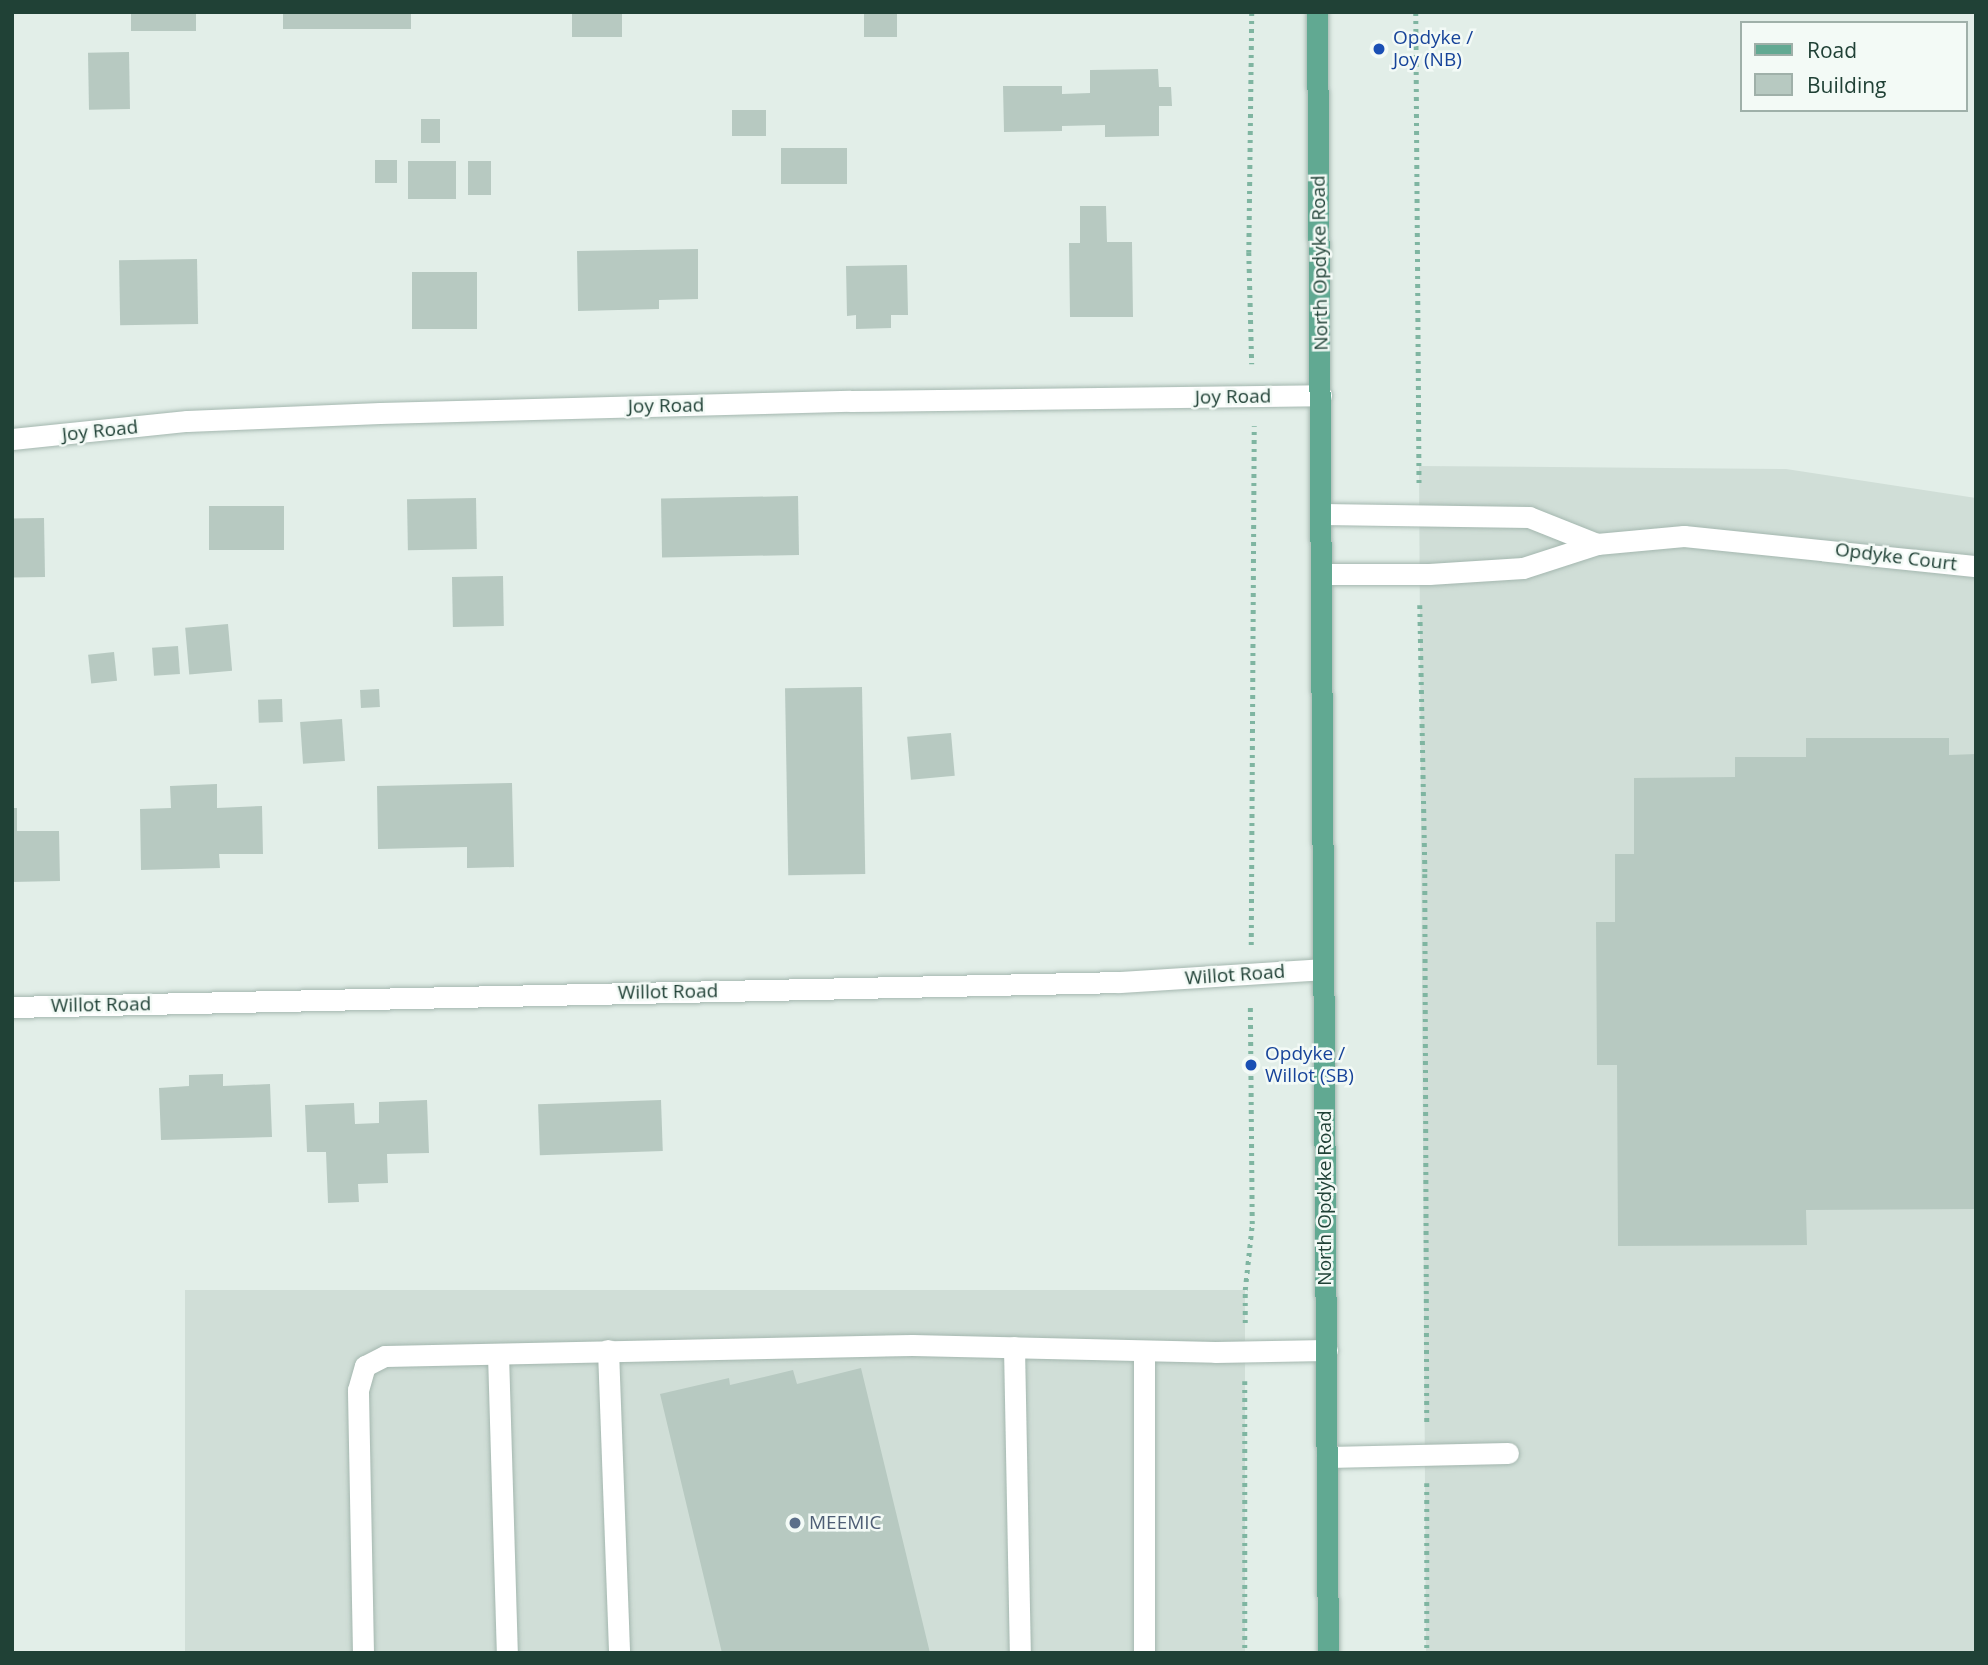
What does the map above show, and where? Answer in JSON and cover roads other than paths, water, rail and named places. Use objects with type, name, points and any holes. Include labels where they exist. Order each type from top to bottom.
[{"type":"main road","name":"North Opdyke Road","points":[[1317,12],[1328,1653]]},
{"type":"street","name":"Joy Road","points":[[12,439],[187,421],[380,413],[850,401],[1321,395]]},
{"type":"street","points":[[1322,514],[1528,517],[1597,544]]},
{"type":"street","name":"Opdyke Court","points":[[1597,544],[1684,536],[1976,566]]},
{"type":"street","points":[[1322,574],[1419,574],[1523,568],[1597,544]]},
{"type":"street","name":"Willot Road","points":[[12,1007],[1119,982],[1323,969]]},
{"type":"street","points":[[363,1653],[358,1390],[365,1366],[385,1356],[912,1345],[1144,1350],[1327,1350]]},
{"type":"street","points":[[1014,1347],[1020,1653]]},
{"type":"street","points":[[608,1350],[619,1653]]},
{"type":"street","points":[[1144,1350],[1144,1653]]},
{"type":"street","points":[[498,1354],[507,1653]]},
{"type":"street","points":[[1327,1457],[1508,1453]]},
{"type":"place","name":"Opdyke / Joy (NB)","points":[[1379,49]]},
{"type":"place","name":"Opdyke / Willot (SB)","points":[[1251,1065]]},
{"type":"place","name":"MEEMIC","points":[[795,1523]]}]
